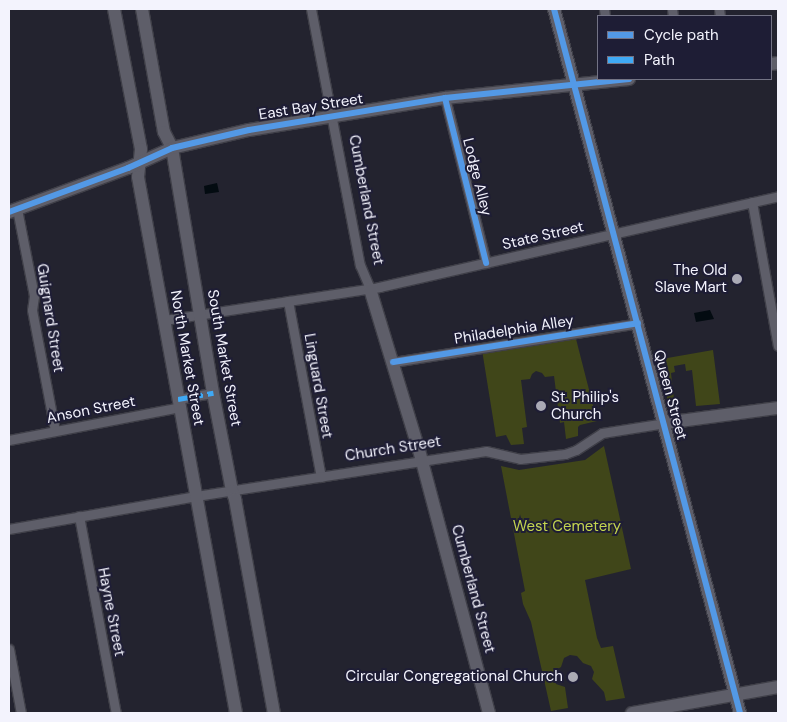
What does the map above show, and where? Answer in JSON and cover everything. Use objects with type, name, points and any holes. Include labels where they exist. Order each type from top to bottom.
[{"type":"street","name":"North Market Street","points":[[114,9],[141,150],[138,176],[236,713]]},
{"type":"street","name":"South Market Street","points":[[142,9],[164,132],[172,148],[213,393],[235,499],[274,713]]},
{"type":"street","name":"Cumberland Street","points":[[311,9],[360,265],[370,289],[422,460],[489,713]]},
{"type":"street","name":"Queen Street","points":[[554,9],[665,423],[740,713]]},
{"type":"street","name":"East Bay Street","points":[[13,210],[139,164],[172,148],[249,130],[446,98],[615,80]]},
{"type":"street","name":"Lodge Alley","points":[[446,98],[486,263]]},
{"type":"street","name":"State Street","points":[[164,320],[370,289],[778,196]]},
{"type":"street","points":[[752,202],[778,346]]},
{"type":"street","name":"Guignard Street","points":[[13,210],[34,296],[32,310],[55,431]]},
{"type":"street","name":"Linguard Street","points":[[288,301],[321,476]]},
{"type":"street","name":"Philadelphia Alley","points":[[393,362],[638,323]]},
{"type":"street","name":"Anson Street","points":[[9,440],[179,403],[213,393]]},
{"type":"street","name":"Church Street","points":[[9,529],[196,496],[422,460],[490,451],[520,460],[565,454],[576,450],[602,433],[778,408]]},
{"type":"street","name":"Hayne Street","points":[[79,516],[116,713]]},
{"type":"street","points":[[9,648],[21,713]]},
{"type":"street","points":[[632,713],[778,687]]},
{"type":"green space","points":[[575,335],[597,421],[580,425],[578,427],[578,436],[566,439],[564,422],[560,423],[554,376],[545,377],[542,373],[536,371],[530,379],[521,380],[527,427],[522,428],[524,444],[511,445],[506,435],[496,437],[482,350]]},
{"type":"green space","points":[[713,350],[720,404],[696,406],[692,370],[686,371],[685,364],[674,366],[675,372],[671,373],[675,408],[670,408],[656,360]]},
{"type":"green space","name":"West Cemetery","points":[[604,446],[631,569],[585,580],[597,638],[601,648],[613,646],[625,698],[606,701],[604,692],[592,679],[594,672],[591,666],[583,663],[577,656],[570,655],[564,658],[561,667],[553,675],[556,684],[565,687],[568,708],[551,711],[531,622],[523,604],[521,593],[525,591],[501,466],[519,470],[585,460]]},
{"type":"shaded area","points":[[217,183],[219,192],[205,194],[204,186]]},
{"type":"shaded area","points":[[710,310],[714,319],[696,322],[694,313]]},
{"type":"marked path","points":[[178,399],[213,393]]},
{"type":"cycle path","points":[[554,9],[740,713]]},
{"type":"cycle path","points":[[9,212],[128,168],[172,148],[249,130],[445,98],[619,80]]},
{"type":"cycle path","points":[[445,98],[486,263]]},
{"type":"cycle path","points":[[393,362],[638,323]]},
{"type":"place","name":"The Old Slave Mart","points":[[737,279]]},
{"type":"place","name":"St. Philip's Church","points":[[541,406]]},
{"type":"place","name":"Circular Congregational Church","points":[[573,677]]}]
